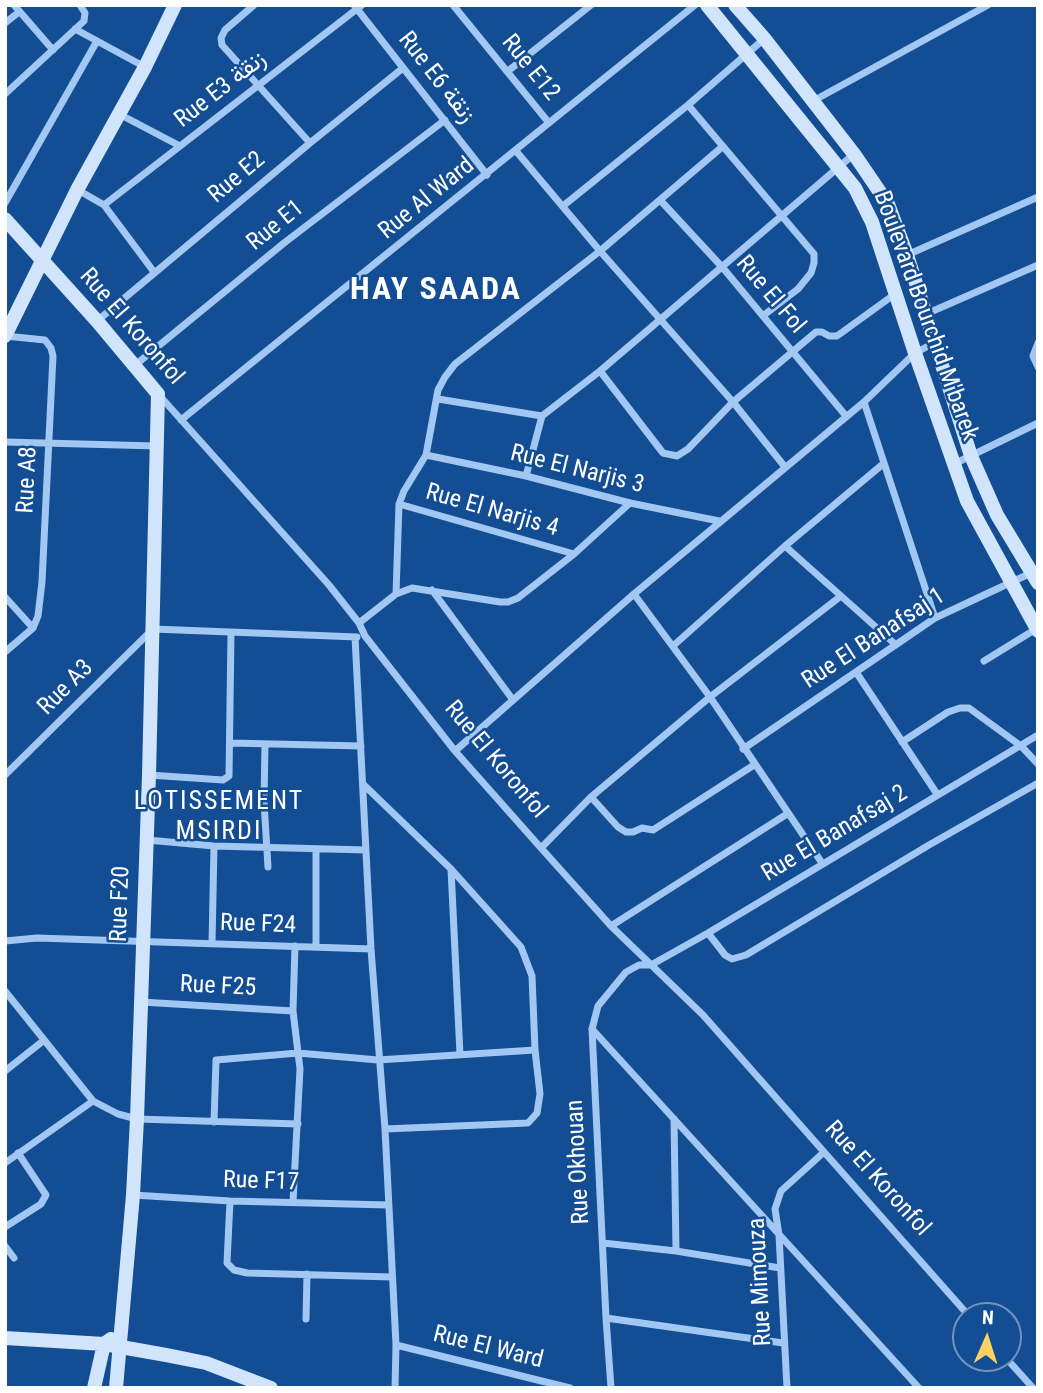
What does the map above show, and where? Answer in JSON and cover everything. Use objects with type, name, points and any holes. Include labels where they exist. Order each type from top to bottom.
[{"type":"street","points":[[14,5],[53,50]]},
{"type":"street","points":[[5,94],[75,29],[85,17],[80,5]]},
{"type":"street","points":[[5,336],[10,312],[145,67],[174,5]]},
{"type":"street","points":[[254,5],[233,22],[221,38],[222,45],[310,143]]},
{"type":"street","name":"Rue E12","points":[[453,5],[550,123]]},
{"type":"street","points":[[508,71],[591,5]]},
{"type":"street","name":"Rue Al Ward","points":[[181,420],[695,5]]},
{"type":"street","name":"Boulevard Bourchid M'barek","points":[[707,5],[855,188],[872,222],[953,464],[972,511],[1037,630]]},
{"type":"street","name":"Boulevard Bourchid M'barek","points":[[735,5],[854,154],[888,204],[971,456],[997,515],[1035,578]]},
{"type":"street","points":[[813,101],[988,5]]},
{"type":"street","name":"Rue E3 زنقة","points":[[104,205],[357,7]]},
{"type":"street","name":"Rue E6 زنقة","points":[[357,7],[487,175]]},
{"type":"street","points":[[5,23],[19,12]]},
{"type":"street","points":[[75,29],[145,67]]},
{"type":"street","points":[[563,206],[688,105],[764,38]]},
{"type":"street","points":[[5,203],[97,41]]},
{"type":"street","name":"Rue E2","points":[[97,321],[403,68]]},
{"type":"street","points":[[688,105],[814,254],[811,273],[799,289],[764,315]]},
{"type":"street","points":[[119,114],[180,146]]},
{"type":"street","name":"Rue E1","points":[[134,366],[294,235],[445,120]]},
{"type":"street","points":[[359,623],[396,594],[399,504],[426,455],[438,390],[455,364],[600,251],[722,147]]},
{"type":"street","points":[[516,152],[733,402],[785,467]]},
{"type":"street","points":[[526,476],[542,416],[660,321],[854,154]]},
{"type":"street","points":[[77,190],[104,205],[154,272]]},
{"type":"street","points":[[907,255],[1038,197]]},
{"type":"street","name":"Rue El Fol","points":[[661,201],[764,315],[846,416]]},
{"type":"street","name":"Rue El Koronfol","points":[[5,219],[329,585],[359,623],[365,636],[455,751],[611,926],[703,1016],[956,1302]]},
{"type":"street","points":[[926,314],[1038,265]]},
{"type":"street","points":[[600,371],[658,448],[668,455],[677,456],[688,449],[733,402],[816,332],[831,337],[842,333],[897,292]]},
{"type":"street","name":"Rue A8","points":[[5,336],[40,338],[47,342],[53,356],[42,582],[38,616],[33,628]]},
{"type":"street","points":[[455,751],[634,594],[864,402],[915,353],[934,343]]},
{"type":"street","points":[[1038,343],[1033,356],[1038,367]]},
{"type":"street","name":"Rue F20","points":[[116,1388],[137,1119],[159,394]]},
{"type":"street","points":[[438,399],[542,416]]},
{"type":"street","points":[[864,402],[935,618]]},
{"type":"street","points":[[953,464],[1038,424]]},
{"type":"street","points":[[5,442],[158,446]]},
{"type":"street","name":"Rue El Narjis 3","points":[[426,455],[719,522]]},
{"type":"street","points":[[673,646],[785,546],[883,464]]},
{"type":"street","name":"Rue El Narjis 4","points":[[396,594],[412,588],[508,602],[518,598],[574,554],[631,503]]},
{"type":"street","name":"Rue El Narjis 4","points":[[399,504],[574,554]]},
{"type":"street","points":[[785,546],[896,645]]},
{"type":"street","name":"Rue El Banafsaj 1","points":[[743,749],[935,618],[1011,583],[1035,578]]},
{"type":"street","points":[[432,590],[513,700]]},
{"type":"street","points":[[634,594],[710,697],[822,863]]},
{"type":"street","points":[[541,848],[591,797],[710,697],[841,596]]},
{"type":"street","points":[[5,597],[33,628],[5,652]]},
{"type":"street","points":[[153,629],[365,636]]},
{"type":"street","name":"Rue A3","points":[[5,775],[153,629]]},
{"type":"street","points":[[984,661],[1037,630]]},
{"type":"street","points":[[149,775],[226,779],[229,776],[230,633]]},
{"type":"street","points":[[355,637],[371,949],[385,1129],[396,1346],[395,1388]]},
{"type":"street","points":[[856,672],[937,794]]},
{"type":"street","points":[[902,742],[948,712],[969,708],[1021,746],[1038,764]]},
{"type":"street","name":"Rue El Banafsaj 2","points":[[651,965],[1038,735]]},
{"type":"street","points":[[230,743],[361,746]]},
{"type":"street","points":[[265,744],[265,848],[268,867]]},
{"type":"street","points":[[591,797],[618,827],[626,832],[642,828],[653,830],[754,765]]},
{"type":"street","points":[[708,933],[725,955],[732,959],[746,955],[1038,783]]},
{"type":"street","points":[[363,785],[452,869],[509,933],[521,947],[532,976],[540,1107],[534,1119],[528,1123],[385,1129]]},
{"type":"street","points":[[611,926],[787,814]]},
{"type":"street","points":[[146,840],[214,846],[366,850]]},
{"type":"street","points":[[212,943],[214,846]]},
{"type":"street","points":[[316,849],[316,947]]},
{"type":"street","points":[[452,869],[460,1054]]},
{"type":"street","name":"Rue F24","points":[[5,941],[21,938],[371,949]]},
{"type":"street","points":[[293,1202],[300,1069],[293,1011],[295,946]]},
{"type":"street","name":"Rue Okhouan","points":[[611,1388],[592,1029],[598,1006],[626,972],[639,965],[651,965]]},
{"type":"street","points":[[5,991],[93,1101],[118,1114],[137,1119],[298,1124]]},
{"type":"street","name":"Rue F25","points":[[140,1002],[293,1011]]},
{"type":"street","points":[[592,1029],[919,1388]]},
{"type":"street","points":[[5,1071],[43,1041]]},
{"type":"street","points":[[214,1122],[216,1060],[298,1053],[378,1060],[535,1050]]},
{"type":"street","points":[[5,1163],[93,1101]]},
{"type":"street","points":[[674,1119],[676,1251]]},
{"type":"street","points":[[5,1227],[41,1204],[46,1195],[18,1153]]},
{"type":"street","name":"Rue Mimouza","points":[[787,1388],[779,1235],[775,1209],[781,1191],[823,1153]]},
{"type":"street","name":"Rue F17","points":[[133,1195],[388,1205]]},
{"type":"street","points":[[230,1200],[227,1254],[229,1267],[247,1273],[392,1277]]},
{"type":"street","points":[[603,1243],[676,1251],[780,1268]]},
{"type":"street","points":[[5,1246],[14,1258]]},
{"type":"street","points":[[306,1320],[307,1274]]},
{"type":"street","points":[[606,1318],[783,1343]]},
{"type":"street","points":[[5,1338],[104,1344],[121,1339],[206,1363],[271,1388]]},
{"type":"street","points":[[94,1388],[104,1344]]},
{"type":"street","name":"Rue El Ward","points":[[396,1346],[570,1388]]},
{"type":"street","points":[[1019,1372],[1033,1388]]},
{"type":"district","name":"HAY SAADA","points":[[436,291]]},
{"type":"district","name":"LOTISSEMENT MSIRDI","points":[[219,817]]}]
